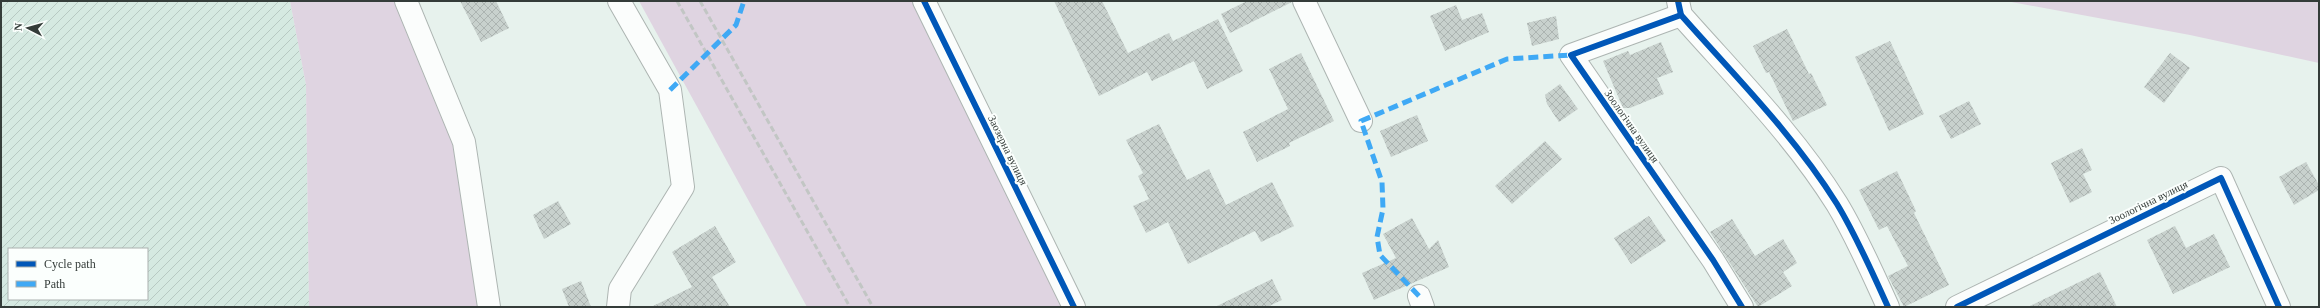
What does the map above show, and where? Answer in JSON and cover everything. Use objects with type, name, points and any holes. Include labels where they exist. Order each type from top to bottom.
[{"type":"street","points":[[406,1],[464,142],[489,307]]},
{"type":"street","points":[[618,307],[620,289],[683,187],[670,90],[619,1]]},
{"type":"street","name":"Заозерна вулиця","points":[[924,1],[1074,307]]},
{"type":"street","points":[[1304,1],[1361,121]]},
{"type":"street","name":"Зоологічна вулиця","points":[[1742,307],[1713,260],[1571,55],[1679,8],[1794,144],[1832,198],[1867,260],[1888,307]]},
{"type":"street","name":"Зоологічна вулиця","points":[[1957,307],[2221,178],[2279,307]]},
{"type":"shaded area","points":[[1,1],[290,1],[306,85],[309,307],[1,307]]},
{"type":"shaded area","points":[[290,1],[398,1],[457,143],[481,307],[309,307],[306,85]]},
{"type":"shaded area","points":[[639,1],[924,1],[1074,307],[807,307]]},
{"type":"shaded area","points":[[2006,1],[2319,1],[2319,63],[2190,35]]},
{"type":"building","points":[[460,1],[496,1],[509,28],[481,42]]},
{"type":"building","points":[[1054,1],[1102,1],[1128,53],[1169,33],[1173,41],[1218,19],[1243,71],[1207,89],[1194,61],[1152,81],[1147,72],[1099,96]]},
{"type":"building","points":[[1247,1],[1292,2],[1230,33],[1221,14]]},
{"type":"building","points":[[1456,5],[1462,20],[1482,13],[1489,32],[1445,51],[1430,16]]},
{"type":"building","points":[[1556,16],[1559,39],[1532,46],[1527,23]]},
{"type":"building","points":[[1787,29],[1809,74],[1811,73],[1827,105],[1793,121],[1769,72],[1766,73],[1753,46]]},
{"type":"building","points":[[1890,41],[1924,114],[1889,131],[1855,57]]},
{"type":"building","points":[[1661,42],[1673,72],[1657,78],[1664,94],[1630,108],[1623,108],[1603,61],[1628,51],[1630,55]]},
{"type":"building","points":[[1301,53],[1334,121],[1289,143],[1290,146],[1257,162],[1243,132],[1288,109],[1269,69]]},
{"type":"building","points":[[2170,53],[2190,68],[2164,103],[2144,87]]},
{"type":"building","points":[[1560,84],[1578,109],[1559,122],[1547,104],[1545,95]]},
{"type":"building","points":[[1969,101],[1981,124],[1951,139],[1939,116]]},
{"type":"building","points":[[1417,115],[1428,141],[1391,157],[1380,131]]},
{"type":"building","points":[[1159,124],[1187,180],[1209,169],[1226,205],[1272,182],[1294,226],[1261,242],[1255,231],[1188,264],[1168,222],[1146,233],[1133,206],[1149,199],[1138,176],[1143,173],[1126,140]]},
{"type":"building","points":[[1545,141],[1562,159],[1512,204],[1495,186]]},
{"type":"building","points":[[2082,148],[2092,170],[2083,174],[2092,192],[2070,203],[2051,163]]},
{"type":"building","points":[[2306,162],[2319,185],[2319,190],[2294,205],[2279,177]]},
{"type":"building","points":[[1897,171],[1916,211],[1914,213],[1949,285],[1904,307],[1888,276],[1908,266],[1887,226],[1879,230],[1859,190]]},
{"type":"building","points":[[558,201],[571,224],[544,239],[533,215]]},
{"type":"building","points":[[1649,216],[1666,241],[1631,264],[1614,238]]},
{"type":"building","points":[[1412,218],[1429,249],[1438,240],[1449,267],[1374,300],[1362,273],[1396,258],[1383,234]]},
{"type":"building","points":[[1732,219],[1755,256],[1783,239],[1797,263],[1783,272],[1792,286],[1758,307],[1710,232]]},
{"type":"building","points":[[715,226],[736,262],[712,277],[730,307],[651,307],[692,287],[672,252]]},
{"type":"building","points":[[2175,226],[2186,248],[2214,234],[2230,267],[2173,294],[2147,240]]},
{"type":"building","points":[[2100,272],[2117,307],[2028,307]]},
{"type":"building","points":[[1272,279],[1282,300],[1267,307],[1215,307]]},
{"type":"building","points":[[581,281],[591,307],[569,307],[562,289]]},
{"type":"railway","points":[[677,1],[850,307]]},
{"type":"railway","points":[[700,1],[873,307]]},
{"type":"marked path","points":[[670,90],[736,25],[744,1]]},
{"type":"marked path","points":[[1419,296],[1380,255],[1377,237],[1383,209],[1382,182],[1361,121],[1507,59],[1571,55]]},
{"type":"cycle path","points":[[924,1],[1074,307]]},
{"type":"cycle path","points":[[1678,1],[1681,15],[1763,106],[1820,179],[1837,204],[1851,229],[1888,307]]},
{"type":"cycle path","points":[[1681,15],[1571,55],[1713,260],[1742,307]]},
{"type":"cycle path","points":[[1957,307],[2221,178],[2279,307]]}]
